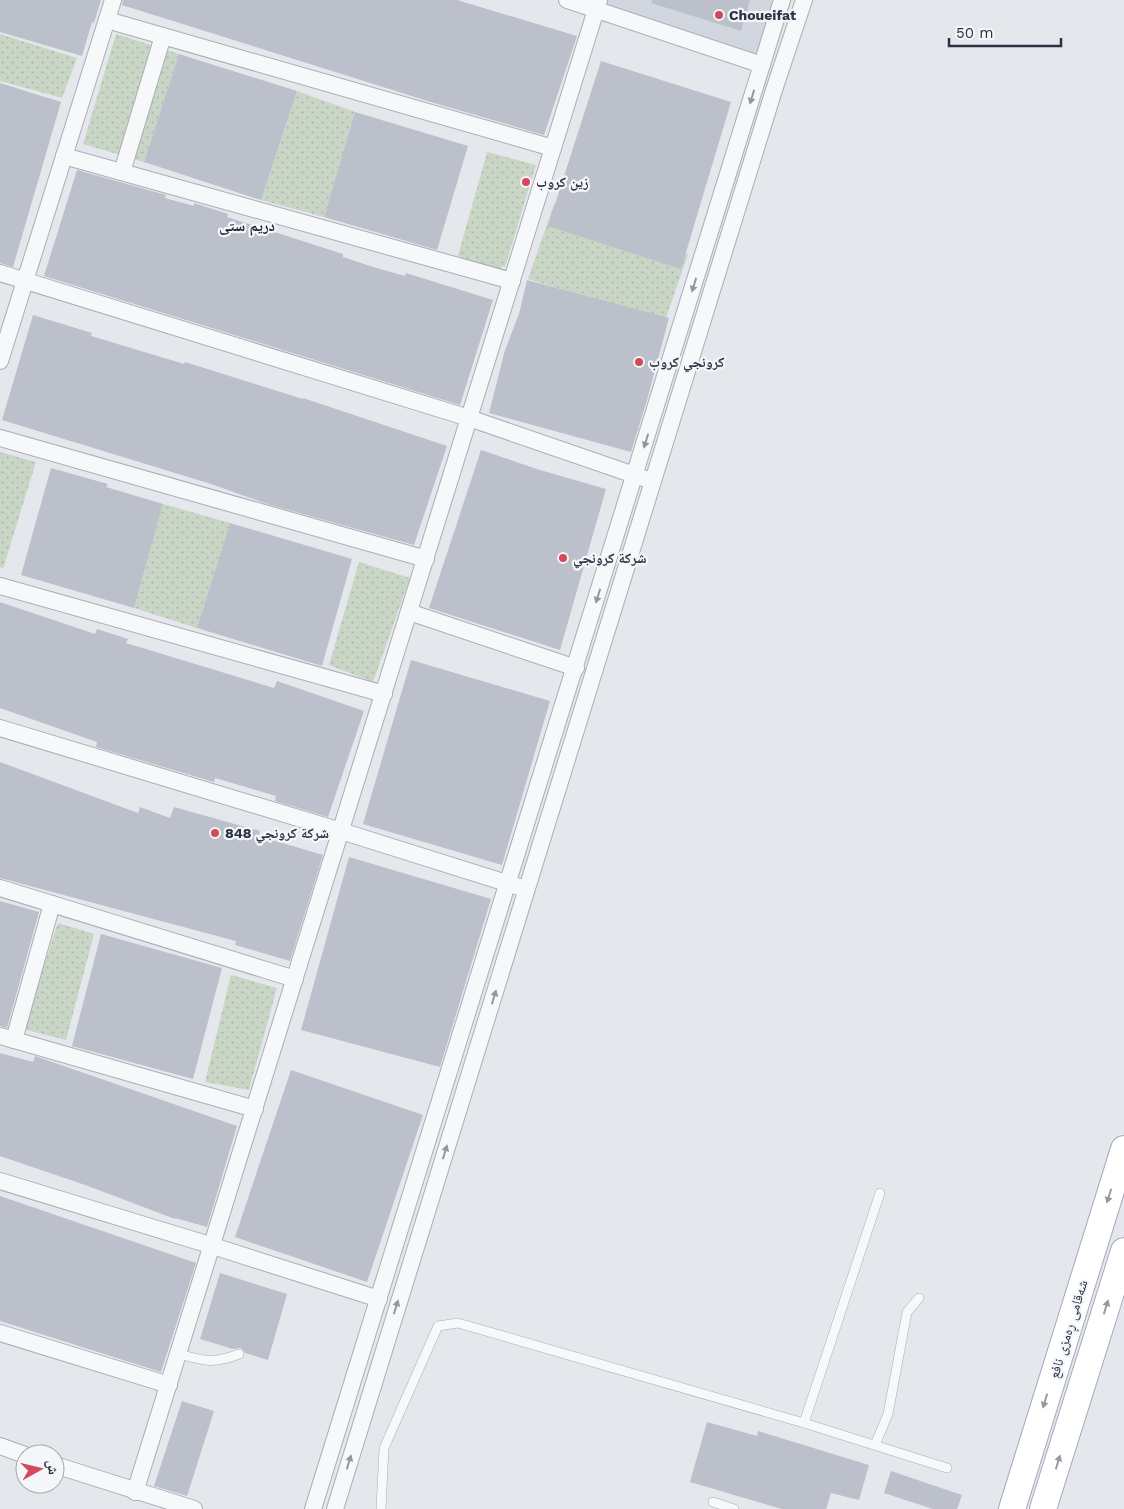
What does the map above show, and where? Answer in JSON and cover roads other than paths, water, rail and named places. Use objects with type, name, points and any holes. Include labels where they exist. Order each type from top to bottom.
[{"type":"main road","name":"شەقامی ڕەمزی نافع","points":[[1012,1509],[1124,1150]]},
{"type":"main road","points":[[1043,1509],[1124,1251]]},
{"type":"street","points":[[0,361],[113,0]]},
{"type":"street","points":[[567,0],[598,4],[762,65]]},
{"type":"street","points":[[313,1509],[636,476],[782,0]]},
{"type":"street","points":[[335,1509],[383,1348],[527,890],[774,90],[804,0]]},
{"type":"street","points":[[135,1492],[598,4]]},
{"type":"street","points":[[108,20],[553,148]]},
{"type":"street","points":[[122,172],[163,36]]},
{"type":"street","points":[[64,156],[512,281]]},
{"type":"street","points":[[704,254],[722,258]]},
{"type":"street","points":[[0,273],[470,418],[653,482]]},
{"type":"street","points":[[0,438],[426,559]]},
{"type":"street","points":[[0,586],[384,694]]},
{"type":"street","points":[[409,612],[576,668]]},
{"type":"street","points":[[0,728],[341,831],[527,890]]},
{"type":"street","points":[[0,888],[295,979]]},
{"type":"street","points":[[52,904],[7,1038],[255,1108]]},
{"type":"street","points":[[0,1181],[378,1299]]},
{"type":"street","points":[[0,1332],[169,1385]]},
{"type":"street","points":[[365,1343],[383,1348]]},
{"type":"street","points":[[0,1446],[15,1451]]},
{"type":"street","points":[[65,1468],[135,1492],[194,1509]]},
{"type":"lane","points":[[804,1423],[880,1193]]},
{"type":"lane","points":[[875,1445],[888,1414],[907,1312],[919,1298]]},
{"type":"lane","points":[[381,1509],[384,1448],[438,1326],[458,1323],[804,1423],[947,1468]]},
{"type":"lane","points":[[179,1354],[199,1360],[222,1361],[239,1354]]},
{"type":"lane","points":[[713,1502],[734,1509]]},
{"type":"place","name":"Choueifat","points":[[719,15]]},
{"type":"place","name":"زين كروب","points":[[526,182]]},
{"type":"place","name":"كرونجي كروب","points":[[639,362]]},
{"type":"place","name":"شركة كرونجي","points":[[563,558]]},
{"type":"place","name":"شركة كرونجي 848","points":[[215,833]]},
{"type":"district","name":"دریم ستی","points":[[247,226]]}]
